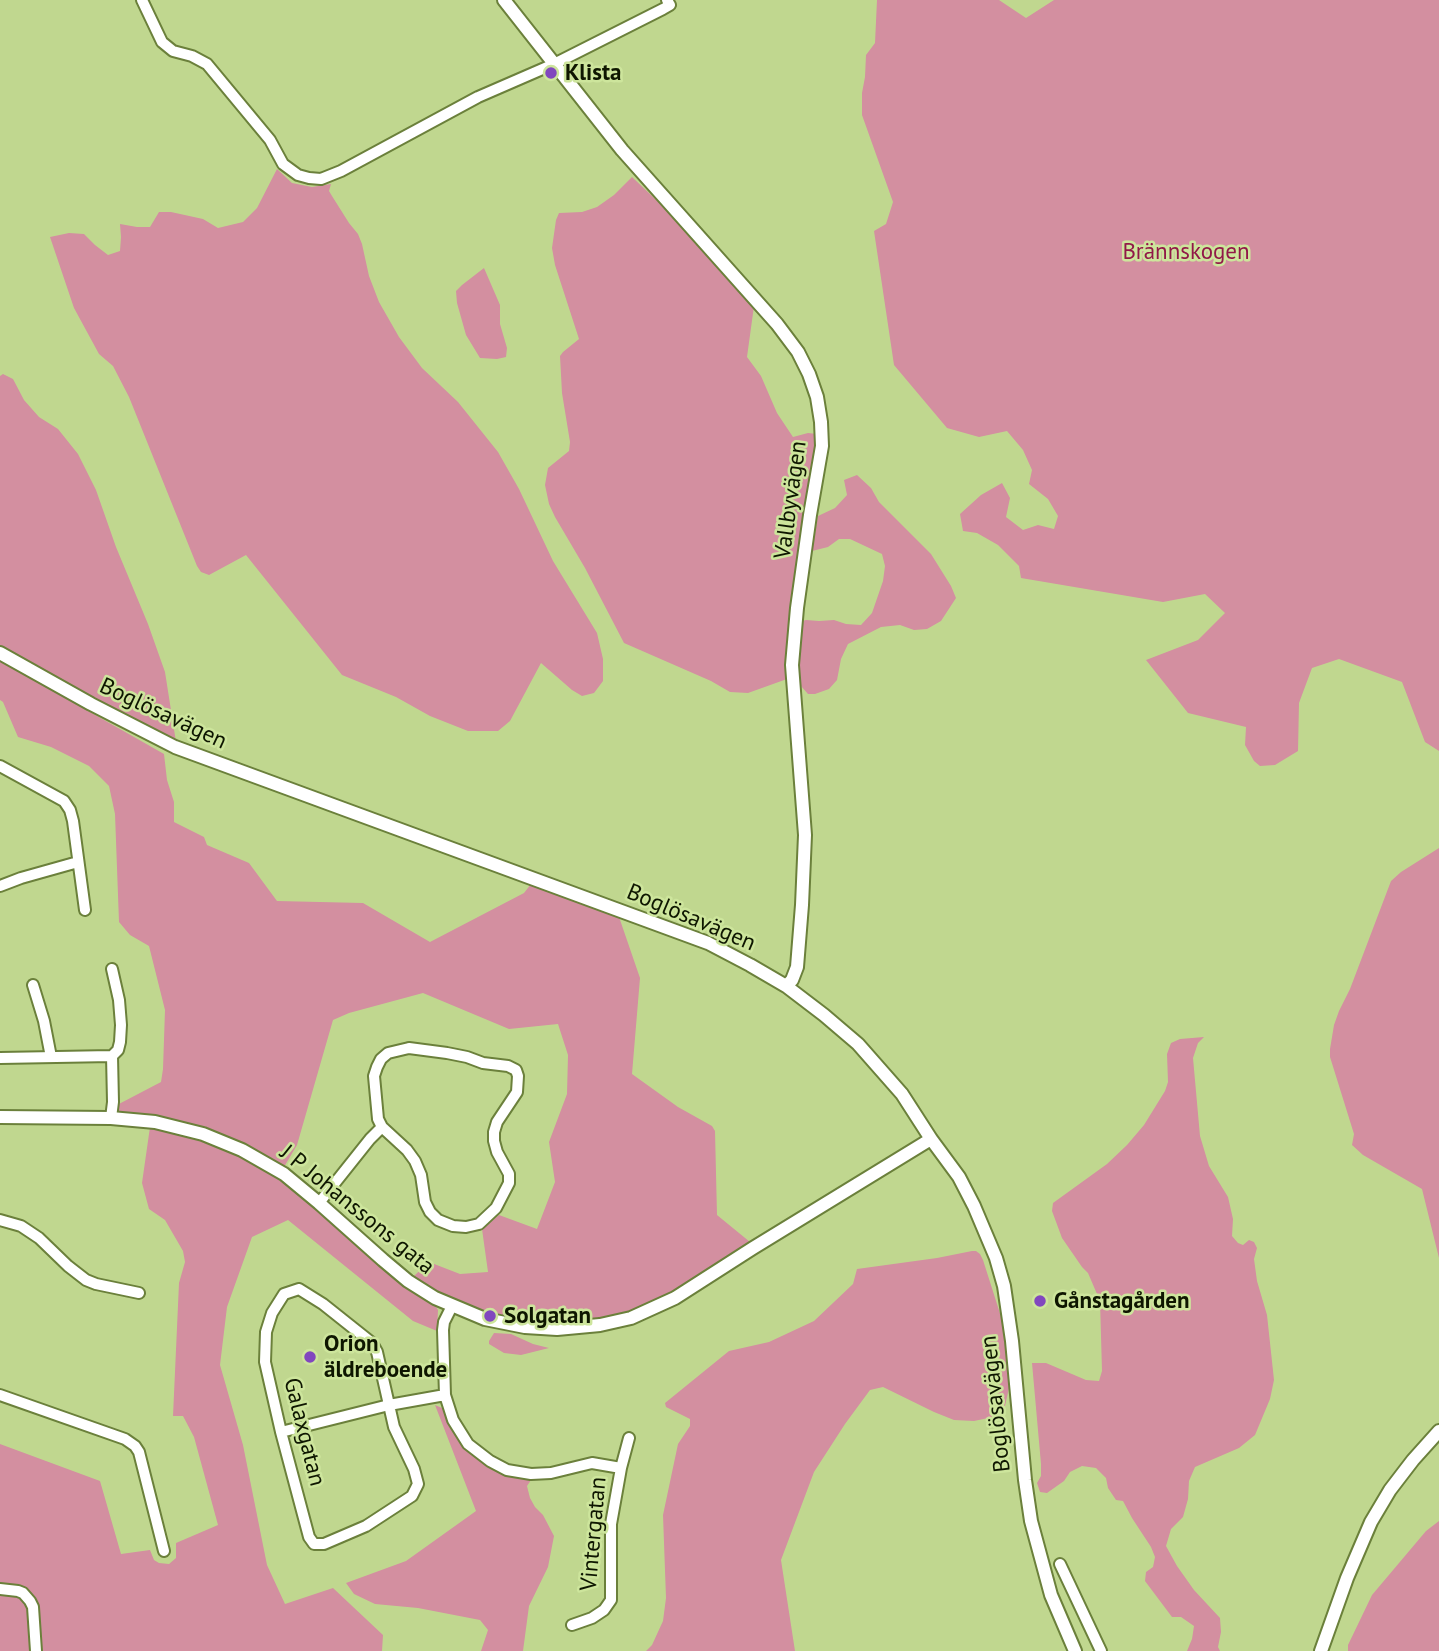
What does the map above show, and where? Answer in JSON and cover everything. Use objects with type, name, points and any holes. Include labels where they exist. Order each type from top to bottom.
[{"type":"street","points":[[142,0],[162,42],[173,51],[192,56],[206,64],[270,140],[283,164],[291,171],[309,178],[321,179],[478,97],[554,64],[670,5],[667,0]]},
{"type":"street","name":"Vallbyvägen","points":[[504,0],[622,150],[777,324],[798,352],[817,397],[822,446],[797,608],[792,665],[804,835],[803,892],[797,967],[792,980],[786,986]]},
{"type":"street","name":"Boglösavägen","points":[[0,653],[175,747],[708,943],[786,986],[858,1044],[902,1094],[959,1177],[996,1258],[1004,1286],[1012,1341],[1031,1521],[1051,1595],[1075,1651]]},
{"type":"street","points":[[1,766],[64,801],[70,810],[85,910]]},
{"type":"street","points":[[0,886],[78,862]]},
{"type":"street","points":[[0,1058],[112,1056],[118,1050],[121,1025],[112,969]]},
{"type":"street","points":[[33,985],[51,1057]]},
{"type":"street","points":[[409,1048],[447,1053],[482,1063],[508,1066],[516,1070],[519,1076],[517,1092],[497,1122],[494,1132],[497,1152],[509,1174],[509,1182],[496,1208],[479,1224],[453,1226],[438,1220],[430,1212],[415,1161],[382,1127],[376,1108],[374,1076],[381,1059],[388,1053],[409,1048]]},
{"type":"street","points":[[111,1118],[112,1056]]},
{"type":"street","name":"J P Johanssons gata","points":[[0,1117],[111,1118],[155,1122],[225,1142],[284,1174],[408,1281],[452,1306],[504,1324],[557,1329],[600,1325],[631,1318],[675,1298],[931,1139]]},
{"type":"street","points":[[319,1203],[382,1127]]},
{"type":"street","points":[[0,1220],[30,1231],[86,1280],[139,1293]]},
{"type":"street","name":"Galaxgatan","points":[[299,1289],[306,1292],[366,1336],[377,1352],[389,1405],[394,1427],[417,1477],[416,1490],[412,1496],[366,1526],[324,1544],[314,1544],[309,1537],[265,1362],[266,1332],[272,1313],[284,1294],[299,1289]]},
{"type":"street","name":"Vintergatan","points":[[452,1306],[443,1330],[445,1395],[453,1420],[468,1444],[507,1470],[531,1474],[551,1473],[592,1463],[621,1468]]},
{"type":"street","points":[[0,1395],[125,1439],[135,1446],[139,1452],[164,1551]]},
{"type":"street","points":[[281,1432],[389,1405],[445,1395]]},
{"type":"street","points":[[1321,1651],[1347,1578],[1371,1522],[1390,1490],[1439,1431]]},
{"type":"street","name":"Vintergatan","points":[[572,1625],[592,1618],[604,1610],[611,1600],[611,1524],[629,1438]]},
{"type":"street","points":[[1060,1564],[1101,1651]]},
{"type":"street","points":[[0,1589],[18,1591],[30,1601],[33,1607],[36,1651]]},
{"type":"green space","name":"Brännskogen","points":[[877,0],[999,0],[1026,18],[1054,0],[1439,0],[1439,751],[1425,742],[1402,682],[1339,659],[1312,668],[1299,703],[1298,751],[1275,765],[1260,766],[1245,745],[1246,727],[1188,713],[1146,660],[1198,640],[1225,613],[1205,594],[1163,602],[1021,578],[1019,566],[998,545],[977,533],[963,531],[960,514],[981,495],[1002,483],[1010,498],[1006,517],[1023,530],[1038,525],[1054,529],[1058,516],[1048,499],[1029,484],[1032,470],[1023,450],[1007,431],[979,437],[947,428],[894,365],[874,231],[886,224],[893,202],[862,115],[866,55],[875,43]]},
{"type":"green space","points":[[277,169],[292,183],[312,187],[331,184],[329,191],[358,234],[379,302],[399,337],[422,368],[458,402],[498,452],[553,561],[597,633],[603,659],[603,681],[594,693],[582,696],[541,663],[510,721],[498,731],[468,731],[342,675],[246,555],[209,575],[201,572],[197,566],[129,397],[113,366],[99,354],[74,308],[50,237],[69,233],[84,234],[108,255],[120,251],[120,224],[150,227],[159,212],[203,219],[218,228],[243,222],[257,208]]},
{"type":"green space","points":[[632,177],[669,212],[754,306],[747,357],[761,376],[777,413],[793,437],[808,433],[817,434],[793,596],[787,679],[748,693],[730,692],[624,643],[549,504],[545,485],[548,468],[569,451],[570,442],[562,393],[560,356],[579,339],[555,265],[552,248],[556,220],[559,213],[582,212],[597,207]]},
{"type":"green space","points":[[484,268],[500,305],[500,324],[507,348],[506,357],[497,359],[480,358],[466,335],[457,303],[456,291]]},
{"type":"green space","points":[[3,374],[13,379],[24,400],[39,417],[58,429],[78,454],[96,490],[165,672],[176,742],[0,646],[0,376]]},
{"type":"green space","points":[[857,475],[871,488],[879,502],[931,554],[956,598],[941,621],[927,629],[914,630],[900,625],[881,627],[848,644],[841,659],[837,680],[829,689],[808,694],[800,685],[797,667],[799,622],[834,620],[861,625],[872,613],[883,581],[885,566],[882,554],[850,539],[839,539],[828,547],[812,551],[818,516],[835,508],[847,495],[844,480]]},
{"type":"green space","points":[[0,661],[164,754],[167,780],[174,802],[174,822],[204,837],[207,845],[249,863],[277,901],[363,903],[430,942],[524,893],[531,884],[618,914],[640,978],[632,1074],[678,1107],[712,1126],[715,1131],[717,1215],[750,1242],[673,1293],[629,1314],[571,1324],[508,1319],[486,1313],[433,1290],[414,1276],[429,1262],[460,1274],[488,1272],[482,1229],[499,1215],[537,1229],[555,1182],[549,1142],[567,1094],[568,1055],[558,1024],[509,1029],[423,993],[349,1013],[333,1020],[297,1145],[284,1167],[245,1144],[205,1129],[157,1117],[117,1113],[117,1105],[161,1082],[165,1010],[149,946],[130,935],[119,922],[115,814],[109,786],[89,766],[51,747],[18,737],[0,700]]},
{"type":"green space","points":[[1439,848],[1439,1258],[1422,1189],[1363,1155],[1352,1145],[1354,1134],[1330,1057],[1330,1049],[1339,1011],[1391,881]]},
{"type":"green space","points":[[1204,1037],[1198,1043],[1193,1058],[1200,1136],[1209,1166],[1228,1197],[1233,1219],[1232,1236],[1243,1245],[1249,1240],[1254,1242],[1257,1248],[1254,1259],[1267,1315],[1274,1380],[1270,1399],[1255,1435],[1239,1448],[1195,1467],[1189,1481],[1183,1517],[1171,1529],[1166,1546],[1177,1566],[1194,1590],[1220,1618],[1220,1651],[1187,1651],[1194,1626],[1181,1617],[1172,1617],[1145,1581],[1146,1572],[1153,1567],[1155,1557],[1123,1501],[1116,1500],[1108,1488],[1106,1478],[1096,1468],[1082,1466],[1070,1472],[1064,1481],[1047,1493],[1040,1492],[1037,1483],[1041,1476],[1041,1464],[1032,1363],[1046,1363],[1086,1380],[1099,1381],[1102,1371],[1100,1301],[1088,1273],[1062,1238],[1052,1211],[1053,1203],[1107,1164],[1144,1125],[1168,1082],[1167,1054],[1171,1043],[1180,1039]]},
{"type":"green space","points":[[150,1127],[202,1139],[240,1154],[275,1175],[433,1302],[438,1310],[437,1331],[413,1321],[288,1220],[252,1237],[227,1307],[220,1365],[243,1445],[267,1565],[285,1604],[333,1588],[383,1635],[382,1651],[0,1651],[0,1444],[100,1481],[121,1554],[150,1550],[154,1560],[169,1564],[176,1558],[176,1543],[218,1525],[194,1437],[183,1416],[173,1416],[179,1283],[185,1262],[183,1251],[165,1220],[149,1209],[142,1183]]},
{"type":"green space","points":[[972,1251],[980,1254],[983,1260],[1004,1326],[1009,1388],[1005,1406],[993,1417],[974,1421],[954,1420],[883,1387],[870,1390],[814,1472],[781,1560],[795,1651],[646,1651],[652,1645],[663,1621],[666,1598],[663,1515],[678,1444],[690,1426],[690,1419],[666,1407],[665,1403],[729,1351],[769,1342],[814,1321],[853,1284],[857,1269]]},
{"type":"green space","points":[[494,1333],[511,1334],[549,1348],[521,1355],[504,1353],[489,1344]]},
{"type":"green space","points":[[435,1405],[442,1408],[454,1432],[475,1457],[507,1474],[531,1480],[527,1486],[530,1498],[554,1536],[548,1567],[529,1606],[523,1651],[481,1651],[488,1630],[480,1620],[418,1608],[375,1604],[354,1594],[346,1583],[406,1561],[476,1511]]},
{"type":"green space","points":[[1439,1521],[1439,1651],[1348,1651],[1348,1645],[1372,1595],[1426,1531]]},
{"type":"place","name":"Klista","points":[[551,73]]},
{"type":"place","name":"Gånstagården","points":[[1040,1301]]},
{"type":"place","name":"Solgatan","points":[[490,1316]]},
{"type":"place","name":"Orion äldreboende","points":[[310,1357]]}]
